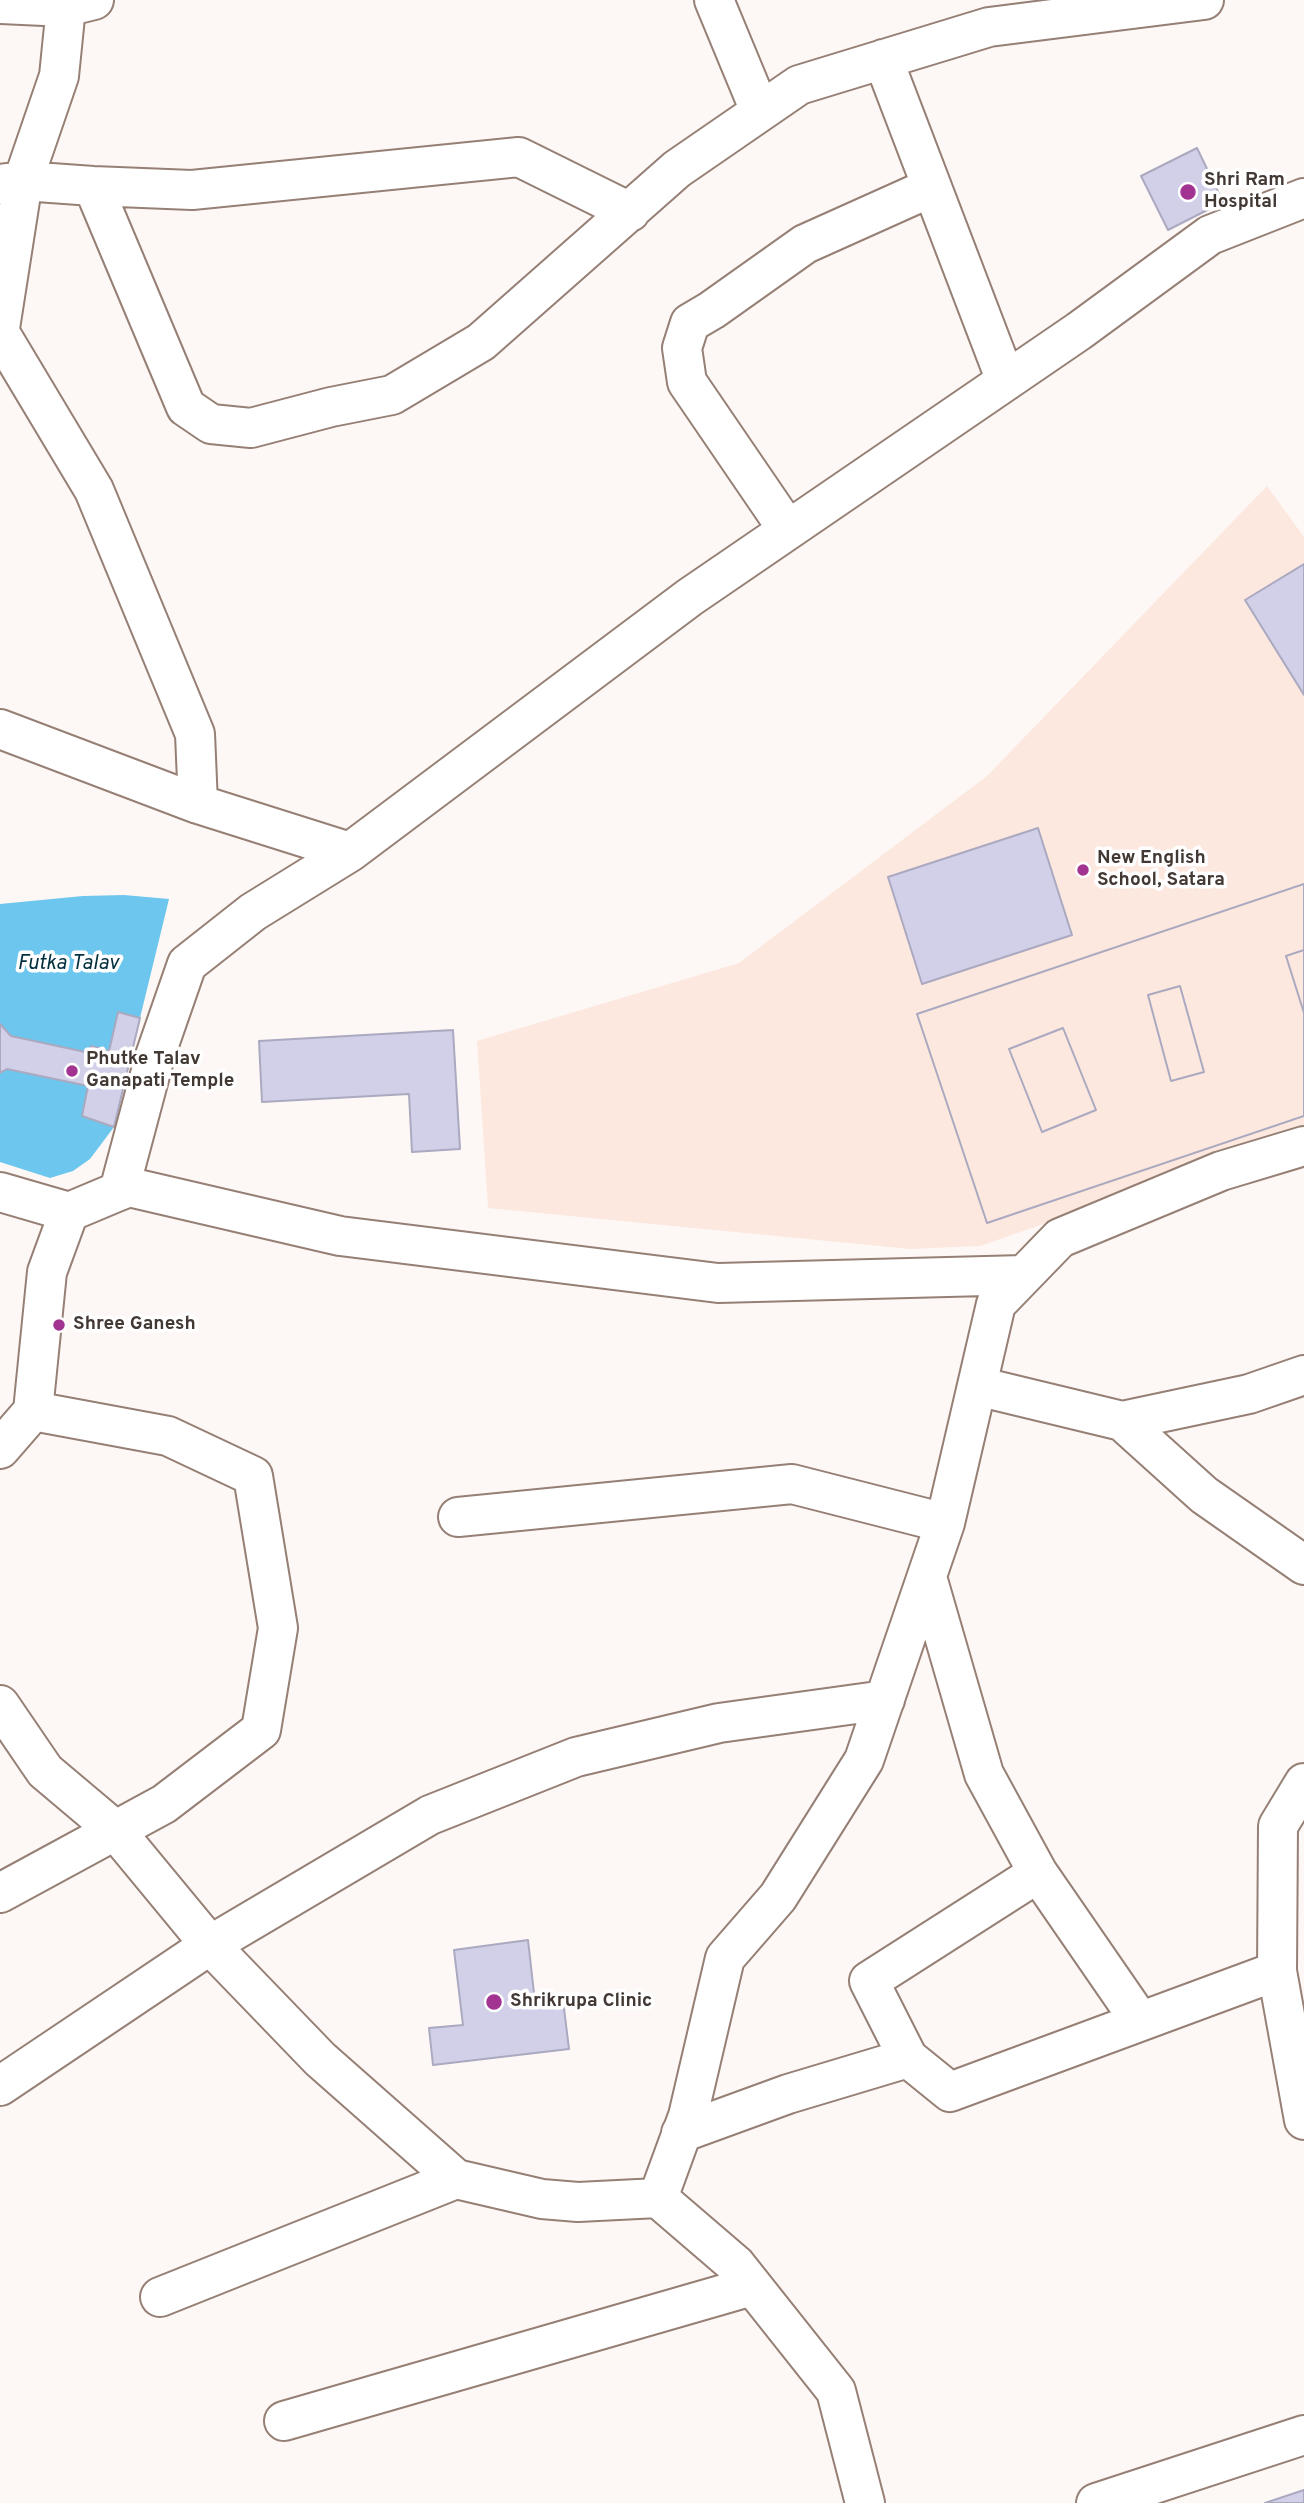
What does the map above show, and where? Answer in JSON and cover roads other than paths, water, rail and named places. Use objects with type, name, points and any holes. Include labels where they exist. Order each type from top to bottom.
[{"type":"street","points":[[714,0],[760,111]]},
{"type":"street","points":[[93,186],[186,407],[211,424],[251,428],[392,395],[481,342],[677,169],[799,85],[989,27],[1204,0]]},
{"type":"street","points":[[0,4],[74,2],[59,76],[11,182],[0,330],[94,490],[194,734],[198,804]]},
{"type":"street","points":[[883,59],[1006,381]]},
{"type":"street","points":[[11,182],[192,190],[519,158],[630,212]]},
{"type":"street","points":[[788,530],[687,382],[682,348],[690,323],[805,243],[932,187]]},
{"type":"street","points":[[119,1191],[155,1056],[187,964],[253,912],[350,852],[690,597],[1006,381],[1210,235],[1304,198]]},
{"type":"street","points":[[0,729],[198,804],[350,852]]},
{"type":"street","points":[[657,2198],[688,2116],[725,1958],[778,1897],[864,1760],[945,1523],[996,1304],[1060,1237],[1221,1171],[1304,1146]]},
{"type":"street","points":[[0,1192],[69,1212],[129,1187],[340,1236],[718,1283],[1024,1275]]},
{"type":"street","points":[[0,1449],[33,1411],[47,1272],[69,1212]]},
{"type":"street","points":[[977,1386],[1122,1421],[1248,1394],[1304,1375]]},
{"type":"street","points":[[0,1893],[164,1804],[261,1730],[278,1628],[253,1476],[168,1436],[33,1411]]},
{"type":"street","points":[[1122,1421],[1204,1495],[1304,1565]]},
{"type":"street","points":[[458,1517],[792,1484],[945,1523]]},
{"type":"street","points":[[927,1577],[984,1774],[1038,1873],[1140,2021]]},
{"type":"street","points":[[0,2086],[210,1945],[430,1815],[576,1756],[719,1723],[885,1700]]},
{"type":"street","points":[[0,1705],[45,1771],[115,1830],[210,1945],[320,2059],[456,2179],[554,2200],[579,2202],[657,2198],[736,2265],[836,2391],[865,2503]]},
{"type":"street","points":[[1304,1783],[1279,1826],[1277,1971],[1295,2012],[1304,2120]]},
{"type":"street","points":[[1038,1873],[869,1980],[908,2059],[950,2092],[1277,1971]]},
{"type":"street","points":[[681,2133],[788,2094],[908,2059]]},
{"type":"street","points":[[160,2297],[456,2179]]},
{"type":"street","points":[[284,2421],[752,2286]]},
{"type":"street","points":[[1096,2503],[1160,2493],[1304,2435]]},
{"type":"water","name":"Futka Talav","points":[[124,895],[169,899],[140,1018],[118,1012],[109,1051],[91,1046],[90,1053],[11,1036],[0,1024],[0,904]]},
{"type":"water","points":[[7,1069],[88,1086],[82,1116],[114,1127],[90,1159],[73,1171],[50,1178],[0,1162],[0,1073]]},
{"type":"place","name":"Shri Ram Hospital","points":[[1188,192]]},
{"type":"place","name":"New English School, Satara","points":[[1083,870]]},
{"type":"place","name":"Phutke Talav Ganapati Temple","points":[[72,1071]]},
{"type":"place","name":"Shree Ganesh","points":[[59,1325]]},
{"type":"place","name":"Shrikrupa Clinic","points":[[494,2002]]}]
